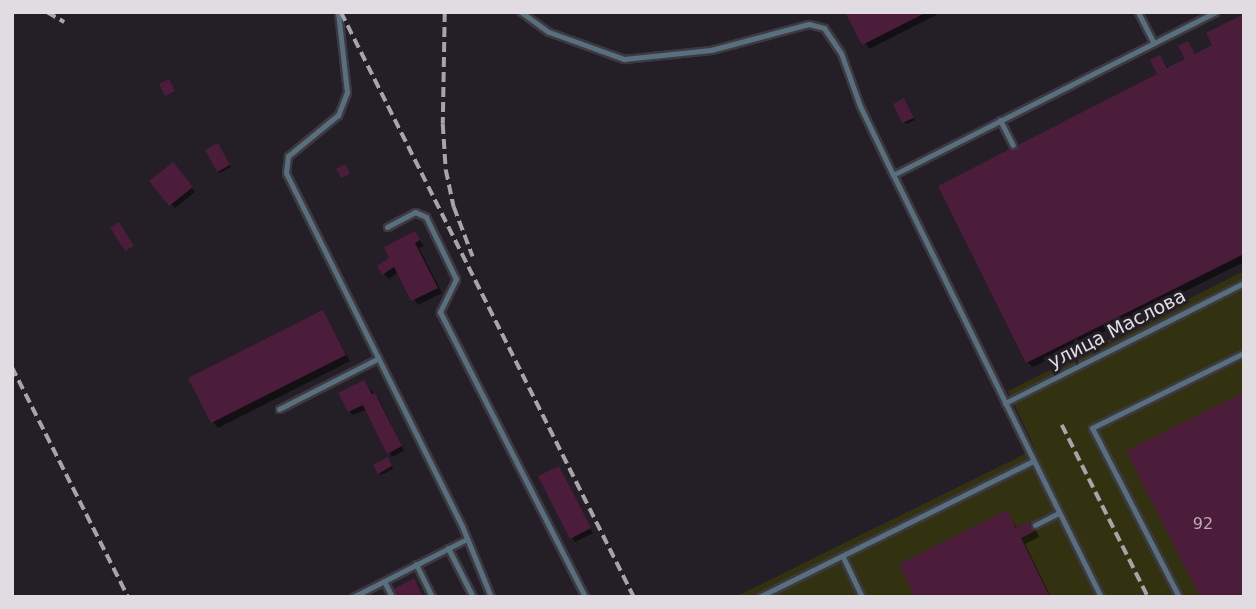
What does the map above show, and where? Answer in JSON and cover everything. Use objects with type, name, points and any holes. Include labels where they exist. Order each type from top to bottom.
[{"type":"lane","points":[[338,12],[347,92],[338,115],[288,156],[286,173],[467,539],[491,597]]},
{"type":"lane","points":[[522,12],[549,32],[624,59],[711,50],[808,24],[824,28],[841,52],[860,106],[1101,597]]},
{"type":"lane","points":[[1138,12],[1153,42]]},
{"type":"lane","points":[[893,175],[1215,12]]},
{"type":"lane","points":[[1000,120],[1013,145]]},
{"type":"lane","points":[[387,227],[415,212],[426,217],[456,279],[440,312],[585,597]]},
{"type":"lane","name":"улица Маслова","points":[[1005,403],[1244,283]]},
{"type":"lane","points":[[1179,597],[1092,428],[1244,353]]},
{"type":"lane","points":[[279,409],[377,359]]},
{"type":"lane","points":[[759,597],[1033,461]]},
{"type":"lane","points":[[1035,525],[1059,513]]},
{"type":"lane","points":[[353,597],[467,539]]},
{"type":"lane","points":[[448,548],[472,597]]},
{"type":"lane","points":[[843,557],[862,597]]},
{"type":"lane","points":[[416,565],[432,597]]},
{"type":"lane","points":[[384,581],[392,597]]},
{"type":"shaded area","points":[[1244,271],[1244,597],[735,597],[1035,449],[1008,391]]},
{"type":"building","points":[[845,12],[927,12],[862,45]]},
{"type":"building","points":[[1244,14],[1244,254],[1026,363],[938,186],[1010,149],[1015,150],[1018,145],[1157,74],[1150,60],[1160,55],[1167,68],[1185,59],[1178,46],[1188,41],[1195,54],[1212,45],[1206,33]]},
{"type":"building","points":[[169,79],[175,91],[165,96],[159,84]]},
{"type":"building","points":[[904,98],[914,118],[902,123],[893,104]]},
{"type":"building","points":[[218,143],[230,165],[217,172],[205,150]]},
{"type":"building","points":[[173,162],[193,187],[169,206],[149,181]]},
{"type":"building","points":[[345,164],[350,174],[341,178],[336,169]]},
{"type":"building","points":[[119,222],[134,246],[125,251],[110,228]]},
{"type":"building","points":[[415,231],[420,240],[415,243],[438,288],[411,301],[394,267],[382,275],[377,266],[389,258],[384,247]]},
{"type":"building","points":[[323,310],[346,355],[211,423],[188,378]]},
{"type":"building","points":[[364,380],[372,394],[375,393],[402,446],[387,454],[363,405],[348,412],[338,393]]},
{"type":"building","points":[[1244,392],[1244,597],[1200,597],[1126,451]]},
{"type":"building","points":[[388,457],[392,466],[378,474],[373,465]]},
{"type":"building","points":[[559,466],[591,528],[570,539],[538,476]]},
{"type":"building","points":[[1007,510],[1016,528],[1030,521],[1031,528],[1035,531],[1021,538],[1050,597],[915,597],[899,564]]},
{"type":"building","points":[[414,578],[423,597],[398,597],[394,589]]},
{"type":"railway","points":[[47,12],[64,22]]},
{"type":"railway","points":[[341,12],[634,597]]},
{"type":"railway","points":[[445,12],[443,124],[446,170],[454,207],[473,257]]},
{"type":"railway","points":[[12,367],[128,597]]},
{"type":"railway","points":[[1062,425],[1148,597]]}]
